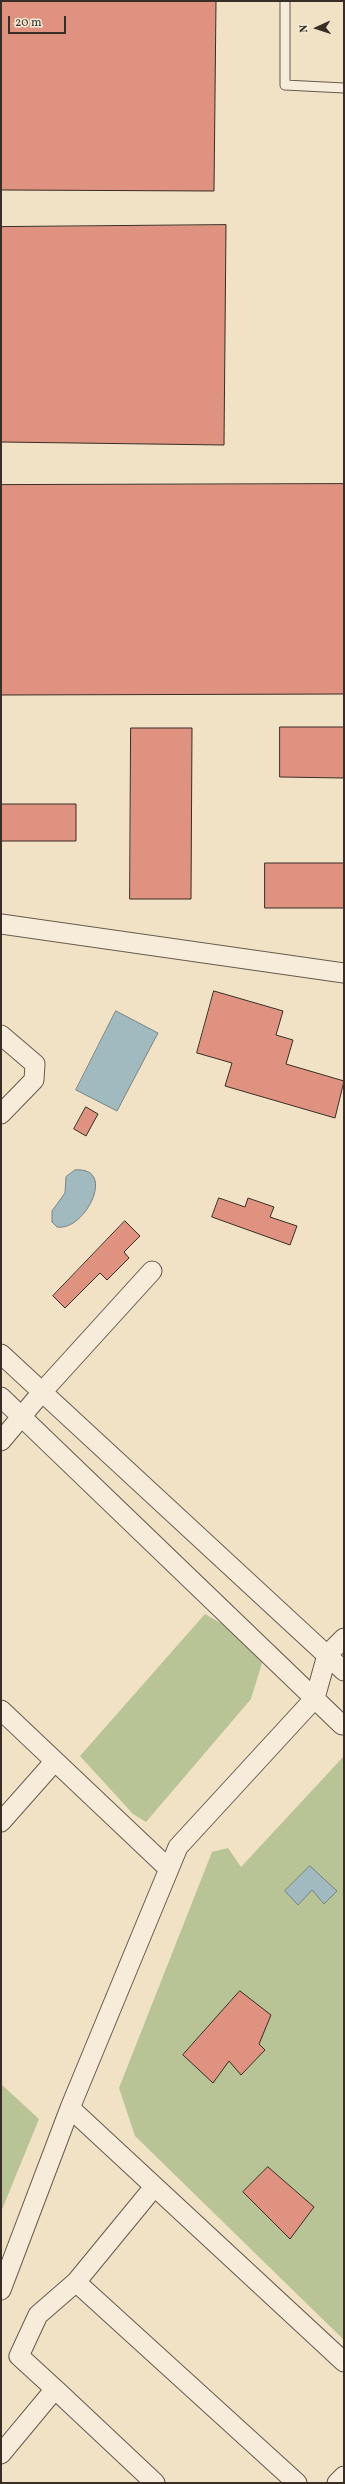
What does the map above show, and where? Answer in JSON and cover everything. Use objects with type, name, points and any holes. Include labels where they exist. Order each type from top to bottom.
[{"type":"street","points":[[1,924],[344,973]]},
{"type":"street","points":[[1,1035],[35,1064],[34,1080],[1,1114]]},
{"type":"street","points":[[1,1441],[42,1392],[152,1271]]},
{"type":"street","points":[[1,1354],[344,1671]]},
{"type":"street","points":[[22,1374],[1,1398],[22,1416],[342,1725]]},
{"type":"street","points":[[1,2290],[70,2108],[178,1847],[315,1698],[327,1655],[344,1638]]},
{"type":"street","points":[[1,1710],[169,1869]]},
{"type":"street","points":[[1,1822],[55,1761]]},
{"type":"street","points":[[70,2108],[154,2188],[344,2362]]},
{"type":"street","points":[[154,2188],[76,2282],[38,2315],[19,2356],[155,2483]]},
{"type":"street","points":[[76,2282],[297,2483]]},
{"type":"street","points":[[1,2454],[55,2389]]},
{"type":"street","points":[[338,2483],[344,2476]]},
{"type":"lane","points":[[285,1],[285,86],[344,88]]},
{"type":"green space","points":[[205,1614],[260,1646],[262,1663],[251,1699],[146,1822],[133,1814],[80,1756]]},
{"type":"green space","points":[[344,1756],[344,2340],[135,2136],[119,2088],[212,1852],[228,1848],[241,1867]]},
{"type":"green space","points":[[1,2084],[39,2119],[1,2212]]},
{"type":"water","points":[[116,1011],[158,1033],[117,1111],[76,1090]]},
{"type":"water","points":[[75,1170],[88,1172],[94,1178],[96,1188],[93,1199],[78,1220],[68,1226],[57,1227],[52,1222],[52,1211],[65,1193],[66,1177]]},
{"type":"water","points":[[310,1866],[337,1891],[324,1904],[312,1890],[298,1905],[285,1891]]},
{"type":"building","points":[[1,1],[216,1],[214,191],[1,190]]},
{"type":"building","points":[[226,225],[224,445],[1,442],[1,227]]},
{"type":"building","points":[[344,484],[344,694],[1,695],[1,485]]},
{"type":"building","points":[[280,727],[344,727],[344,778],[280,777]]},
{"type":"building","points":[[131,728],[192,728],[191,899],[130,899]]},
{"type":"building","points":[[1,804],[76,804],[76,841],[1,841]]},
{"type":"building","points":[[265,863],[344,863],[344,908],[265,908]]},
{"type":"building","points":[[214,991],[283,1011],[276,1035],[293,1040],[286,1064],[344,1081],[335,1118],[225,1086],[232,1063],[197,1053]]},
{"type":"building","points":[[86,1107],[98,1114],[86,1136],[74,1129]]},
{"type":"building","points":[[219,1198],[245,1207],[248,1198],[274,1207],[270,1217],[297,1226],[290,1245],[212,1217]]},
{"type":"building","points":[[125,1221],[140,1236],[124,1252],[129,1258],[107,1280],[100,1273],[65,1308],[53,1296]]},
{"type":"building","points":[[240,1991],[271,2015],[259,2044],[265,2050],[241,2075],[229,2061],[213,2083],[183,2055]]},
{"type":"building","points":[[268,2167],[314,2207],[290,2239],[243,2192]]}]
